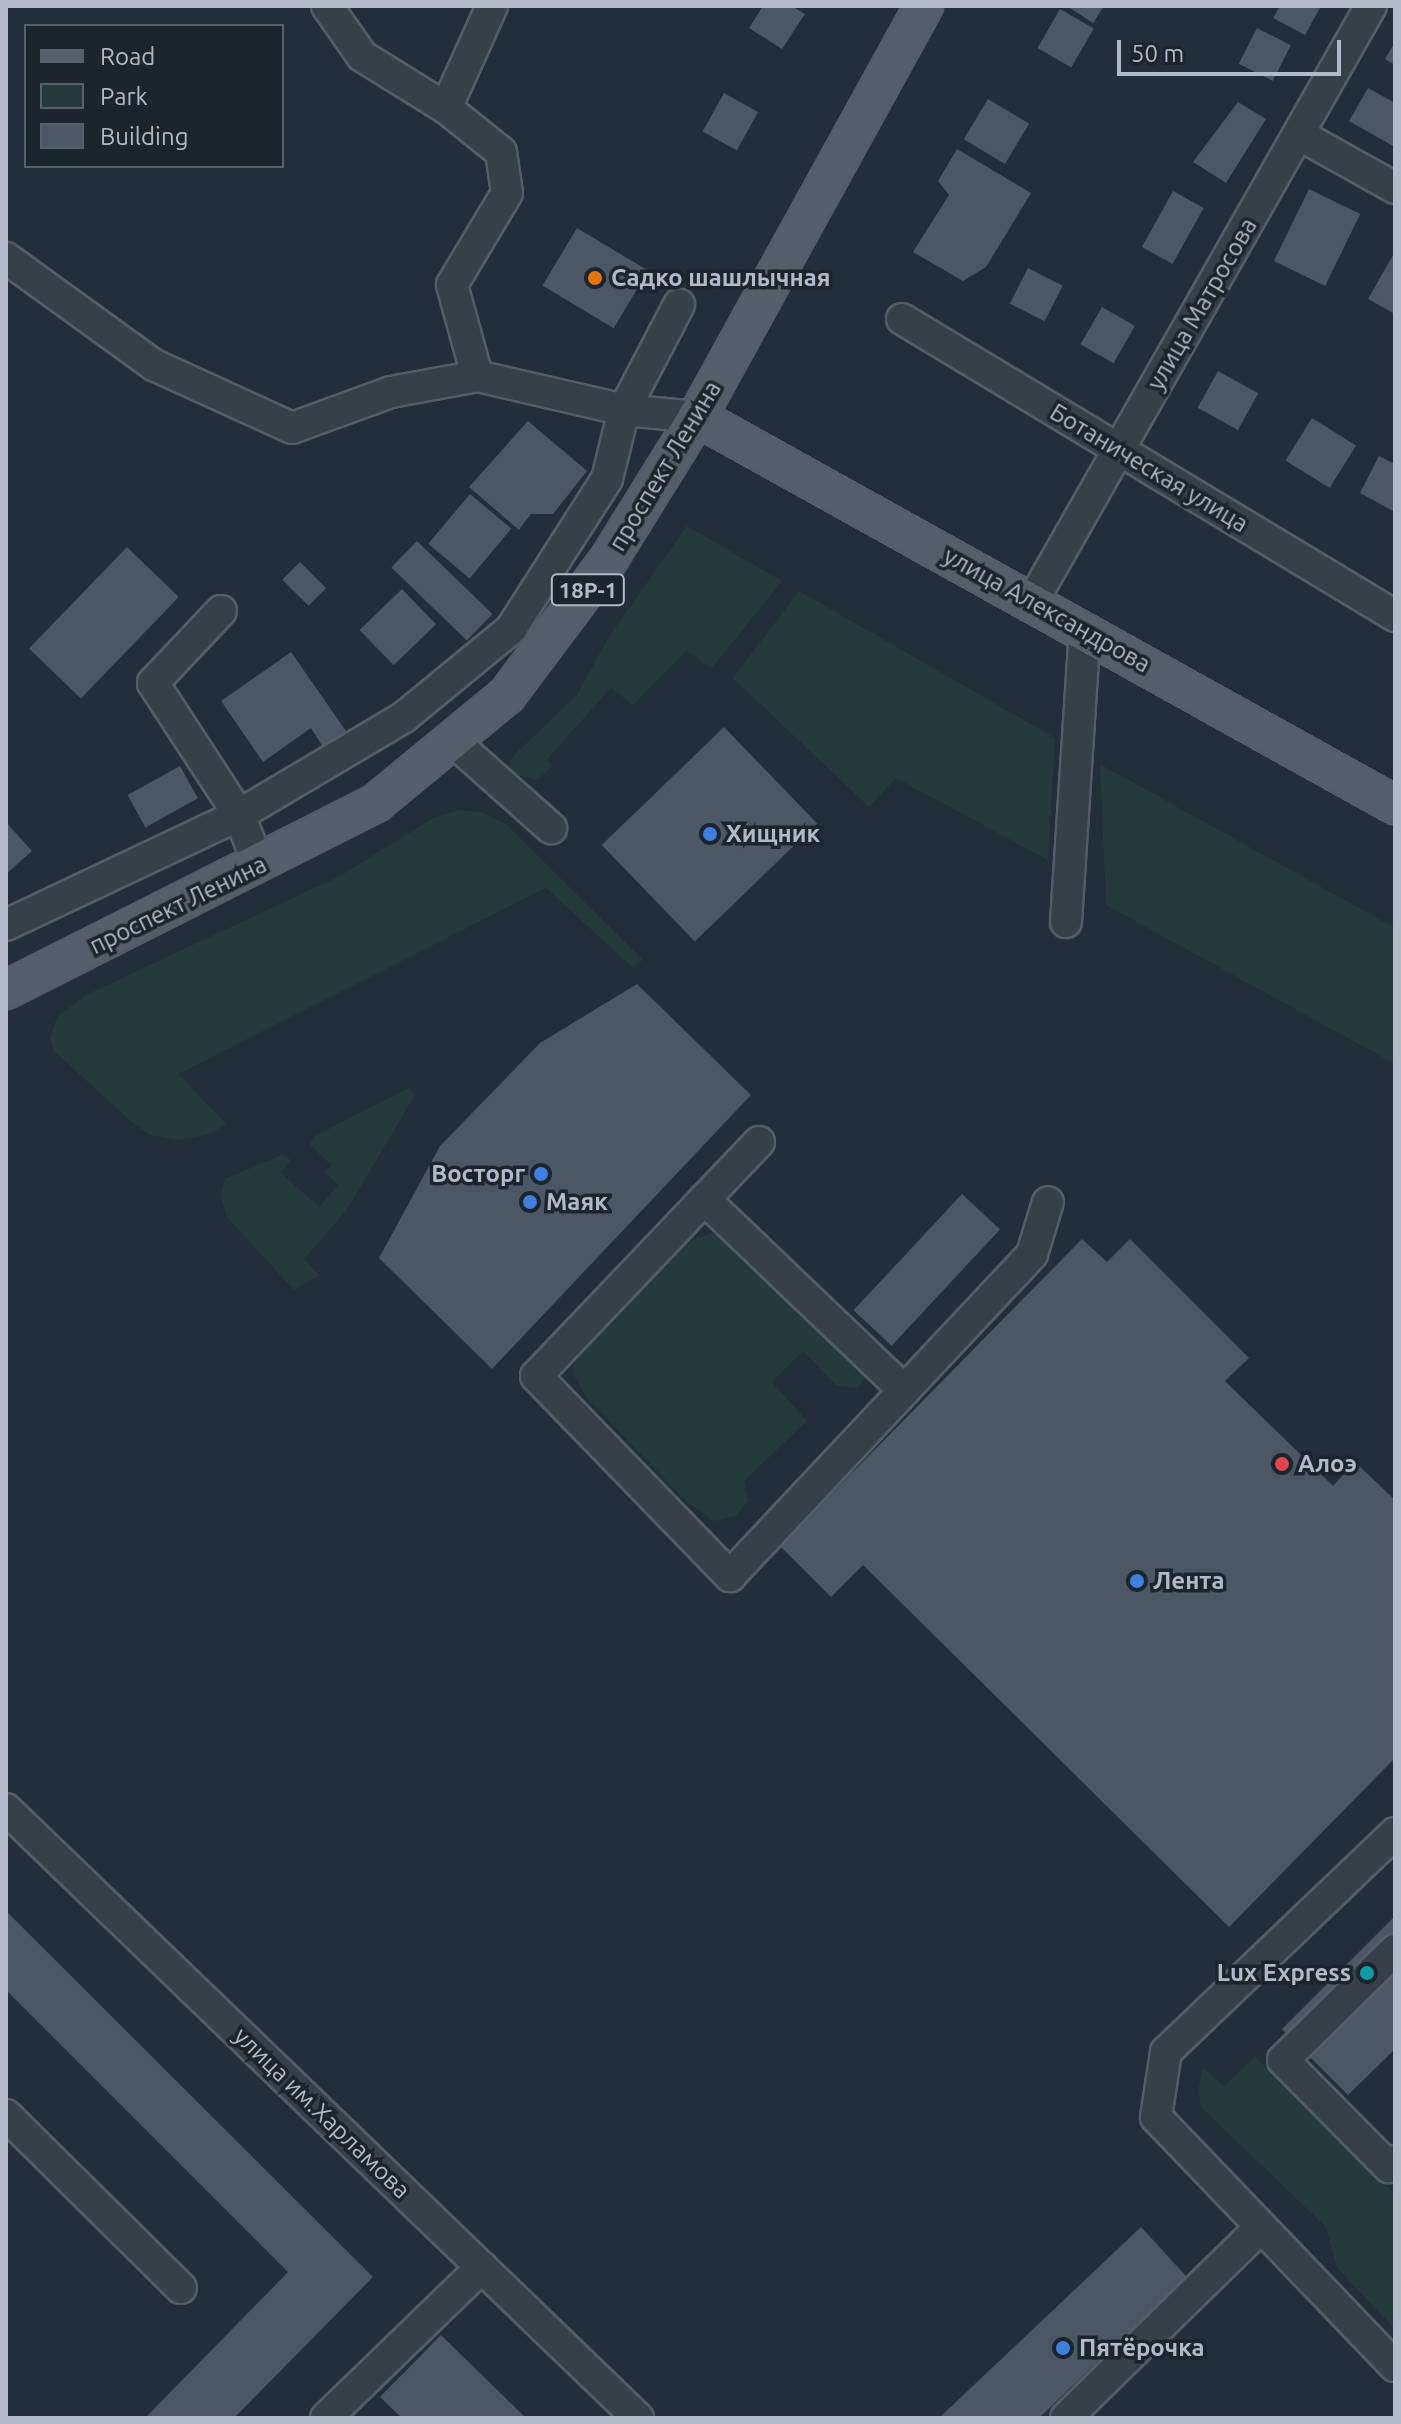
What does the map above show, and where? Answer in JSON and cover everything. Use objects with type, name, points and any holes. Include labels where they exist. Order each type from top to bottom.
[{"type":"main road","name":"проспект Ленина","points":[[6,990],[259,865],[376,803],[442,753],[507,695],[559,632],[697,417],[924,6]]},
{"type":"main road","name":"улица Александрова","points":[[697,417],[1395,805]]},
{"type":"street","points":[[327,6],[362,56],[446,108],[501,152],[507,193],[452,285],[477,376]]},
{"type":"street","points":[[446,108],[492,6]]},
{"type":"street","name":"улица Матросова","points":[[1032,602],[1371,6]]},
{"type":"street","points":[[1300,135],[1395,188]]},
{"type":"street","points":[[6,258],[154,365],[292,428],[391,392],[477,376],[624,410],[697,417]]},
{"type":"street","points":[[6,925],[239,815],[404,717],[511,629],[607,479],[624,410],[679,305]]},
{"type":"street","name":"Ботаническая улица","points":[[902,319],[1395,616]]},
{"type":"street","points":[[221,611],[153,683],[239,815],[259,865]]},
{"type":"street","points":[[1066,922],[1085,631]]},
{"type":"street","points":[[404,717],[442,753],[551,828]]},
{"type":"street","points":[[759,1142],[536,1376],[730,1576],[1032,1254],[1048,1202]]},
{"type":"street","points":[[704,1199],[904,1390]]},
{"type":"street","name":"улица им.Харламова","points":[[9,1818],[638,2418]]},
{"type":"street","points":[[1395,1833],[1166,2052],[1156,2117],[1395,2366]]},
{"type":"street","points":[[1393,2167],[1283,2060],[1395,1950]]},
{"type":"street","points":[[6,2115],[181,2288]]},
{"type":"street","points":[[1066,2418],[1261,2227]]},
{"type":"street","points":[[342,2413],[482,2267]]},
{"type":"green space","points":[[687,526],[782,581],[712,668],[686,651],[633,705],[611,688],[547,759],[553,766],[537,780],[516,775],[508,768],[514,755],[577,695],[608,638]]},
{"type":"green space","points":[[799,591],[1055,738],[1048,860],[896,778],[869,807],[733,678]]},
{"type":"green space","points":[[1100,764],[1395,928],[1395,1064],[1106,905]]},
{"type":"green space","points":[[461,810],[484,813],[506,824],[643,960],[632,967],[546,888],[178,1074],[227,1124],[207,1135],[177,1140],[151,1135],[133,1123],[54,1051],[50,1038],[57,1017],[86,995],[340,876],[435,817]]},
{"type":"green space","points":[[409,1088],[415,1095],[346,1211],[304,1259],[319,1275],[294,1290],[226,1216],[221,1195],[225,1179],[282,1155],[291,1160],[281,1173],[319,1207],[338,1185],[325,1173],[331,1165],[310,1145],[313,1137]]},
{"type":"green space","points":[[712,1233],[741,1247],[868,1376],[857,1388],[837,1386],[803,1351],[772,1382],[807,1421],[744,1481],[748,1501],[736,1516],[714,1521],[687,1502],[586,1397],[573,1373],[579,1342],[682,1244]]},
{"type":"green space","points":[[1255,2057],[1395,2194],[1395,2329],[1337,2268],[1326,2227],[1202,2108],[1198,2093],[1202,2067],[1224,2086]]},
{"type":"building","points":[[763,6],[792,6],[805,14],[782,49],[749,28]]},
{"type":"building","points":[[1067,6],[1104,6],[1093,23]]},
{"type":"building","points":[[1280,6],[1321,6],[1305,35],[1273,18]]},
{"type":"building","points":[[1060,9],[1094,28],[1071,67],[1038,48]]},
{"type":"building","points":[[1257,28],[1291,45],[1273,81],[1239,64]]},
{"type":"building","points":[[1395,42],[1395,65],[1385,59]]},
{"type":"building","points":[[1368,88],[1395,103],[1393,146],[1349,121]]},
{"type":"building","points":[[724,93],[758,112],[737,150],[703,131]]},
{"type":"building","points":[[988,99],[1029,124],[1005,164],[964,139]]},
{"type":"building","points":[[1238,102],[1266,119],[1226,183],[1193,162]]},
{"type":"building","points":[[957,149],[1031,193],[986,267],[963,281],[913,252],[949,195],[938,181]]},
{"type":"building","points":[[1309,189],[1360,214],[1325,286],[1274,261]]},
{"type":"building","points":[[1173,191],[1204,208],[1173,264],[1142,247]]},
{"type":"building","name":"Садко шашлычная","points":[[577,228],[648,271],[614,328],[542,285]]},
{"type":"building","points":[[1395,256],[1395,314],[1368,299]]},
{"type":"building","points":[[1028,268],[1063,286],[1045,321],[1010,304]]},
{"type":"building","points":[[1102,307],[1135,326],[1113,363],[1080,344]]},
{"type":"building","points":[[1218,371],[1258,393],[1238,430],[1198,408]]},
{"type":"building","points":[[1312,418],[1356,446],[1330,488],[1286,460]]},
{"type":"building","points":[[528,421],[587,471],[553,514],[531,514],[519,530],[469,487]]},
{"type":"building","points":[[1379,456],[1395,464],[1395,512],[1360,493]]},
{"type":"building","points":[[470,494],[511,529],[470,579],[428,544]]},
{"type":"building","points":[[417,541],[493,614],[467,641],[391,568]]},
{"type":"building","points":[[127,547],[179,597],[81,698],[29,648]]},
{"type":"building","points":[[300,562],[326,588],[308,606],[282,580]]},
{"type":"building","points":[[402,589],[436,624],[394,665],[360,630]]},
{"type":"building","points":[[291,652],[346,731],[323,747],[311,728],[263,762],[221,701]]},
{"type":"building","name":"Хищник","points":[[724,727],[817,823],[695,941],[602,845]]},
{"type":"building","points":[[180,766],[198,798],[145,827],[128,795]]},
{"type":"building","points":[[6,822],[32,851],[6,874]]},
{"type":"building","name":"Маяк","points":[[637,984],[751,1095],[492,1369],[379,1258],[440,1146],[540,1043]]},
{"type":"building","points":[[962,1194],[1000,1229],[892,1346],[854,1310]]},
{"type":"building","name":"Лента","points":[[1082,1239],[1107,1262],[1130,1239],[1249,1358],[1225,1381],[1333,1486],[1355,1462],[1395,1500],[1395,1758],[1229,1927],[863,1565],[831,1597],[780,1546]]},
{"type":"building","points":[[6,1911],[373,2277],[234,2418],[145,2418],[288,2272],[6,1990]]},
{"type":"building","name":"Lux Express","points":[[1395,1916],[1395,2049],[1348,2095],[1282,2029]]},
{"type":"building","name":"Пятёрочка","points":[[1141,2227],[1187,2277],[1039,2418],[939,2418]]},
{"type":"building","points":[[441,2335],[526,2418],[402,2418],[380,2397]]},
{"type":"place","name":"Садко шашлычная","points":[[595,278]]},
{"type":"place","name":"Хищник","points":[[710,834]]},
{"type":"place","name":"Восторг","points":[[541,1174]]},
{"type":"place","name":"Маяк","points":[[530,1202]]},
{"type":"place","name":"Алоэ","points":[[1282,1464]]},
{"type":"place","name":"Лента","points":[[1137,1581]]},
{"type":"place","name":"Lux Express","points":[[1367,1973]]},
{"type":"place","name":"Пятёрочка","points":[[1063,2348]]}]
